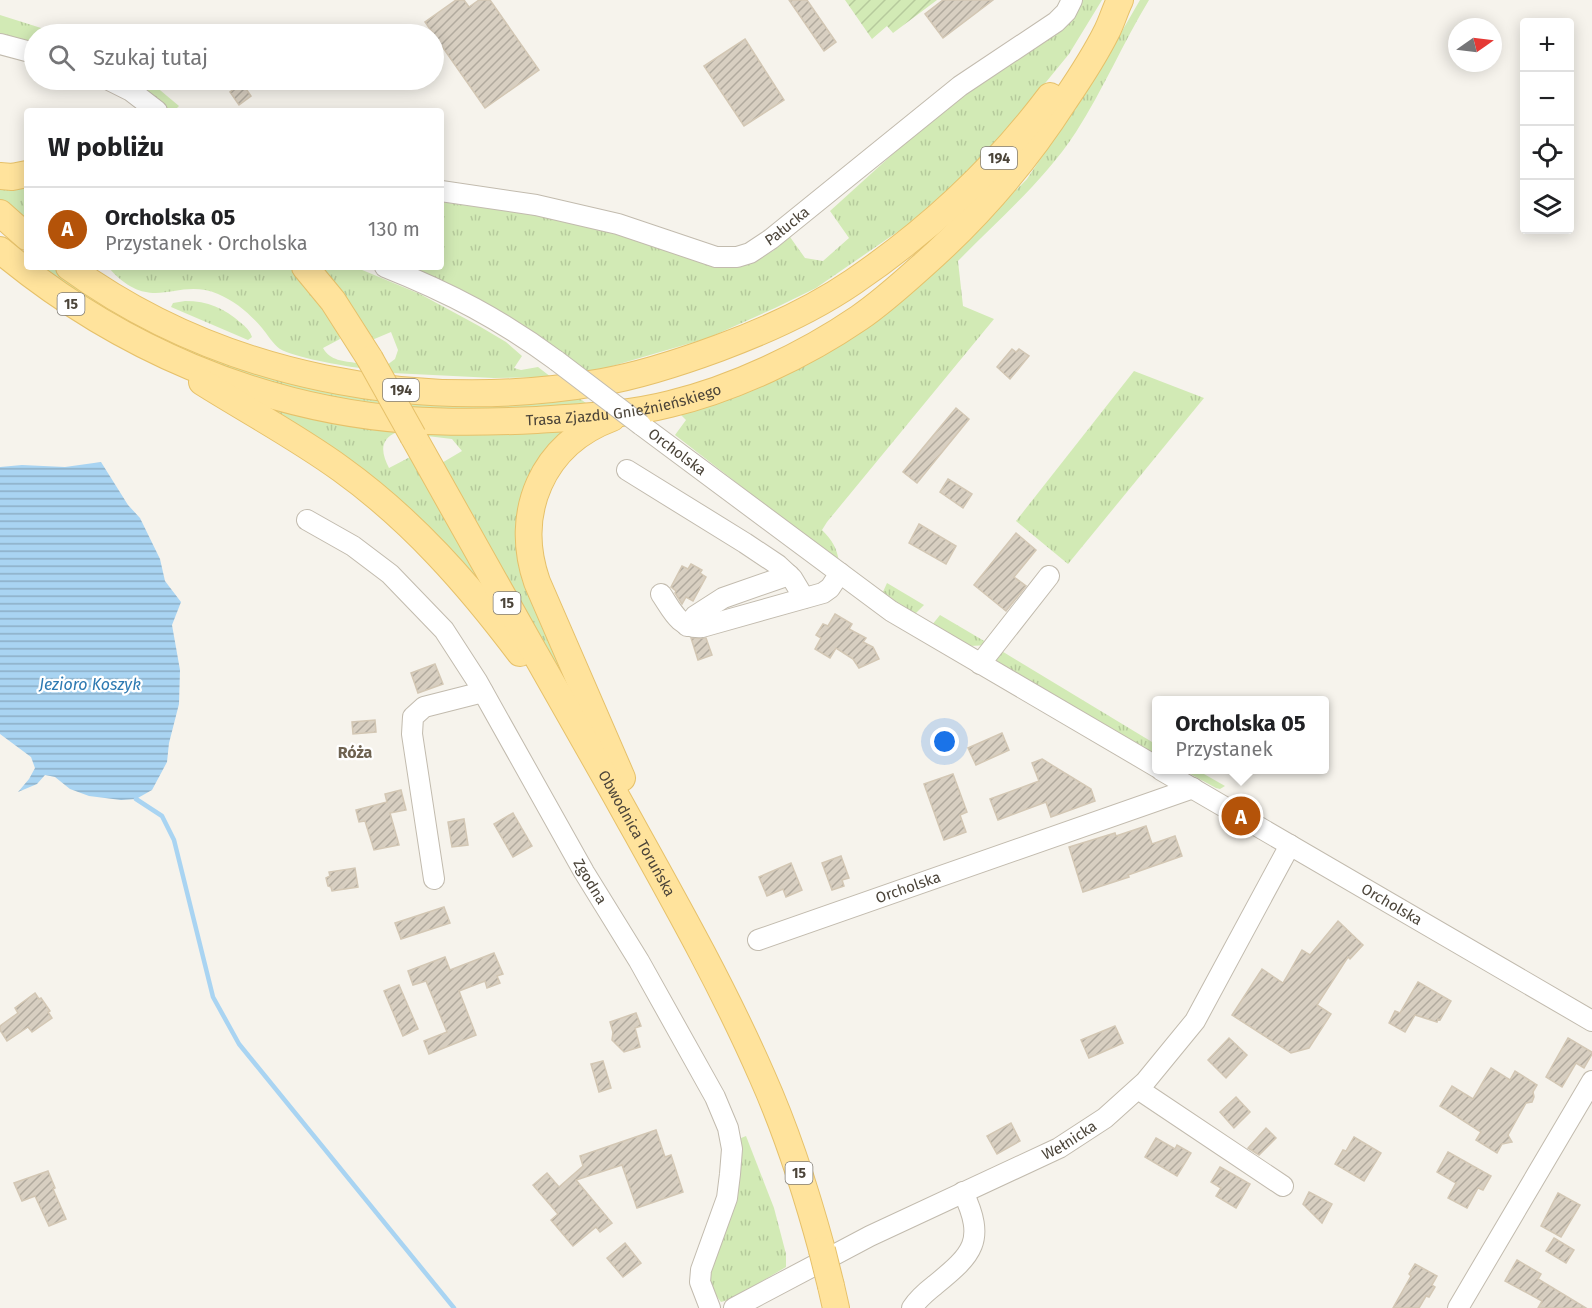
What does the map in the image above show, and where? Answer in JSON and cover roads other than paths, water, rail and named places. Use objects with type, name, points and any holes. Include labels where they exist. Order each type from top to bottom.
[{"type":"main road","name":"Trasa Zjazdu Gnieźnieńskiego","points":[[73,270],[129,305],[204,341],[252,360],[321,378],[384,389],[461,394],[530,391],[605,381],[664,366],[725,346],[784,321],[852,283],[922,231],[987,171],[1014,141],[1119,2]]},
{"type":"main road","name":"Trasa Zjazdu Gnieźnieńskiego","points":[[27,270],[71,303],[148,347],[203,372],[258,391],[335,410],[386,418],[447,422],[503,422],[613,414],[640,418],[776,364],[855,321],[896,289],[988,203],[1021,163],[1047,129],[1082,75],[1107,31],[1119,2]]},
{"type":"main road","points":[[0,176],[24,175]]},
{"type":"main road","points":[[0,213],[24,234]]},
{"type":"main road","name":"Trasa Zjazdu Gnieźnieńskiego","points":[[0,250],[24,268]]},
{"type":"main road","points":[[101,270],[114,283],[204,341]]},
{"type":"main road","name":"Obwodnica Toruńska","points":[[307,270],[333,302],[370,359],[667,888],[719,987],[763,1077],[800,1178],[822,1250],[833,1297]]},
{"type":"main road","name":"15","points":[[148,347],[323,456],[409,524],[448,564],[493,617],[566,715],[600,769]]},
{"type":"main road","points":[[640,418],[600,423],[572,442],[556,457],[540,480],[534,495],[528,519],[528,542],[537,582],[667,888]]},
{"type":"street","name":"Pałucka","points":[[444,191],[536,205],[618,224],[716,257],[737,257],[750,253],[771,239],[960,86],[1056,22],[1066,12],[1072,0]]},
{"type":"street","points":[[0,44],[24,50]]},
{"type":"street","points":[[128,90],[153,108]]},
{"type":"street","name":"Orcholska","points":[[392,270],[460,299],[500,322],[640,418],[891,611],[1152,764]]},
{"type":"street","points":[[627,470],[745,543],[789,575],[804,598]]},
{"type":"street","name":"Zgodna","points":[[307,520],[353,546],[390,574],[444,630],[483,692],[584,872],[639,961],[715,1097],[728,1128],[732,1149],[727,1198],[701,1270],[700,1282],[710,1308]]},
{"type":"street","points":[[661,594],[678,619],[687,626],[702,627],[827,591],[840,573]]},
{"type":"street","points":[[687,626],[694,616],[723,598],[789,575]]},
{"type":"street","points":[[980,664],[1049,576]]},
{"type":"street","points":[[434,879],[412,734],[413,717],[424,707],[483,692]]},
{"type":"street","name":"Orcholska","points":[[1168,774],[1592,1021]]},
{"type":"street","name":"Orcholska","points":[[758,940],[1193,788]]},
{"type":"street","name":"Wełnicka","points":[[734,1308],[870,1236],[1059,1148],[1105,1118],[1138,1089],[1195,1022],[1290,845]]},
{"type":"street","points":[[1458,1308],[1592,1081]]},
{"type":"street","points":[[1138,1089],[1283,1186]]},
{"type":"street","points":[[912,1308],[924,1294],[956,1268],[971,1249],[975,1237],[975,1226],[963,1192]]},
{"type":"water","name":"Jezioro Koszyk","points":[[101,462],[128,505],[140,518],[160,559],[165,581],[181,602],[172,625],[180,670],[179,704],[169,743],[167,762],[152,790],[136,799],[121,800],[89,796],[70,789],[55,777],[45,775],[37,784],[18,792],[35,768],[31,757],[0,734],[0,467],[22,465],[65,467]]},
{"type":"waterway","points":[[136,799],[162,816],[174,840],[213,997],[239,1044],[454,1308]]},
{"type":"place","name":"Orcholska 05","points":[[1241,816]]},
{"type":"district","name":"Róża","points":[[355,752]]}]
